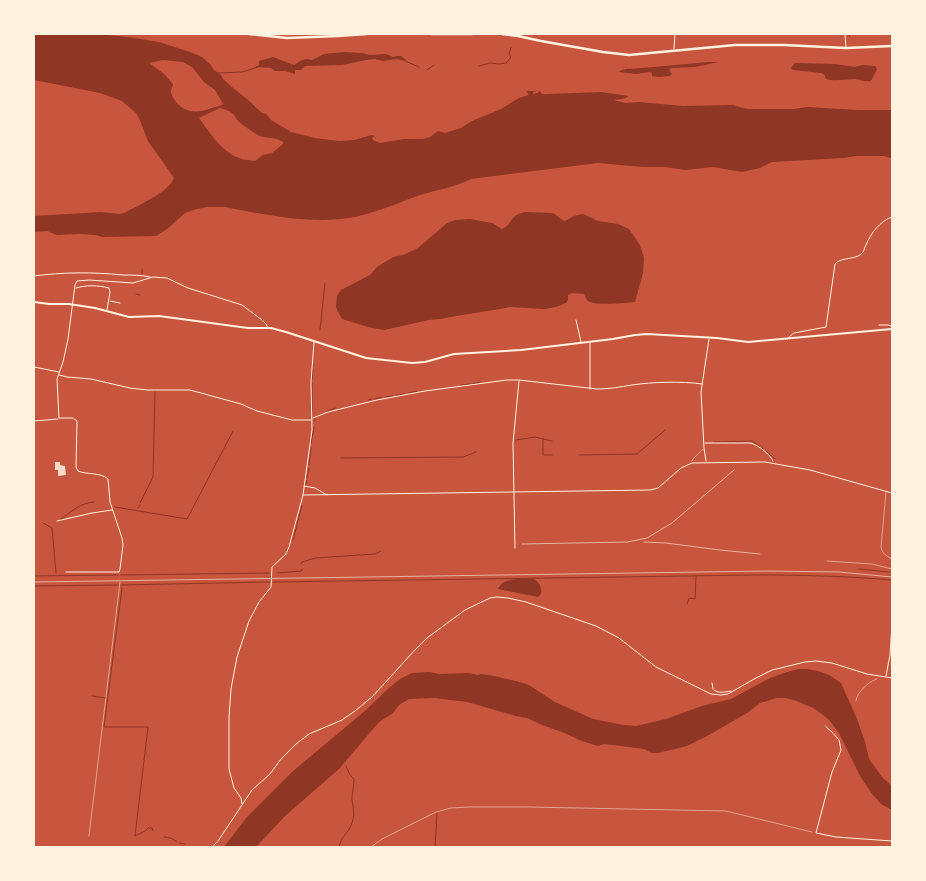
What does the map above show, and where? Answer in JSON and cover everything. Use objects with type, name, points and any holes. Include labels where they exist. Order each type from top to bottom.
[{"type":"main road","points":[[249,34],[288,38],[367,34]]},
{"type":"main road","points":[[431,34],[472,34]]},
{"type":"main road","points":[[502,34],[522,35],[541,41],[611,54],[639,54],[722,45],[846,48],[892,46]]},
{"type":"street","points":[[674,50],[675,34]]},
{"type":"street","points":[[845,34],[846,48]]},
{"type":"street","points":[[788,338],[794,333],[826,327],[835,264],[838,261],[856,257],[862,253],[882,221],[892,217]]},
{"type":"street","points":[[34,276],[92,273],[148,276],[150,278]]},
{"type":"street","points":[[59,418],[57,382],[68,339],[76,282],[80,280],[133,283],[155,277],[168,278],[188,288],[245,306],[258,316],[268,328]]},
{"type":"street","points":[[75,288],[85,286],[107,288],[110,292],[107,312]]},
{"type":"street","points":[[109,301],[120,303]]},
{"type":"street","points":[[34,302],[73,304],[129,317],[159,316],[248,328],[268,328],[366,358],[412,364],[454,354],[504,352],[647,334],[748,342],[892,328]]},
{"type":"street","points":[[576,320],[582,343]]},
{"type":"street","points":[[879,325],[889,325],[892,328]]},
{"type":"street","points":[[706,462],[700,400],[709,338]]},
{"type":"street","points":[[242,804],[241,798],[234,788],[229,763],[230,702],[233,672],[252,615],[259,602],[271,587],[272,567],[286,554],[289,547],[303,495],[312,430],[311,382],[314,342]]},
{"type":"street","points":[[590,342],[590,388]]},
{"type":"street","points":[[34,366],[67,377],[91,379],[130,388],[190,390],[292,420],[312,419],[328,412],[417,392],[500,381],[519,380],[607,389],[635,384],[693,382],[702,384]]},
{"type":"street","points":[[515,548],[513,442],[519,380]]},
{"type":"street","points":[[34,421],[59,418],[73,418],[77,421],[77,469],[81,472],[107,478],[112,510],[123,543],[120,572],[66,572]]},
{"type":"street","points":[[704,443],[755,444],[772,458],[773,462]]},
{"type":"street","points":[[303,495],[654,490],[685,466],[692,463],[706,462],[773,462],[818,472],[892,493]]},
{"type":"street","points":[[304,486],[315,488],[328,495]]},
{"type":"street","points":[[57,520],[92,512],[112,510]]},
{"type":"street","points":[[212,847],[252,790],[270,774],[281,759],[296,744],[309,734],[342,720],[355,711],[381,689],[425,640],[466,610],[490,598],[508,598],[526,602],[596,626],[614,635],[650,664],[711,694],[721,694],[734,690],[772,670],[816,661],[832,663],[867,674],[892,678]]},
{"type":"street","points":[[885,676],[890,655],[892,624]]},
{"type":"street","points":[[712,683],[713,690],[721,694]]},
{"type":"street","points":[[825,726],[839,740],[842,750],[832,772],[816,833],[836,837],[892,841]]},
{"type":"street","points":[[241,798],[247,797]]},
{"type":"lane","points":[[692,463],[693,458],[704,448]]},
{"type":"lane","points":[[886,492],[881,549],[884,554],[892,558]]},
{"type":"lane","points":[[826,561],[872,564],[892,569]]},
{"type":"path","points":[[89,836],[120,582]]},
{"type":"path","points":[[856,701],[856,696],[870,681]]},
{"type":"path","points":[[371,847],[382,839],[436,812],[451,808],[469,807],[726,811],[816,833]]},
{"type":"shaded area","points":[[34,34],[96,34],[159,42],[202,57],[223,79],[271,120],[291,132],[315,138],[339,141],[354,140],[372,135],[375,136],[372,138],[373,140],[380,143],[404,139],[423,139],[430,137],[438,131],[445,133],[461,128],[472,121],[501,109],[519,98],[529,95],[526,91],[536,91],[533,94],[540,91],[542,94],[601,92],[629,96],[613,100],[626,103],[639,102],[683,106],[733,105],[749,109],[794,109],[807,107],[892,110],[892,159],[884,156],[856,156],[772,162],[760,168],[742,172],[713,167],[685,170],[598,163],[471,179],[355,217],[322,220],[290,218],[225,207],[207,207],[185,213],[156,236],[102,237],[80,234],[57,235],[47,231],[34,232],[34,216],[101,212],[120,214],[153,198],[166,188],[174,178],[148,141],[136,113],[122,101],[100,93],[34,80]],"holes":[[[163,60],[183,62],[192,67],[204,82],[215,90],[223,104],[196,111],[187,110],[180,106],[172,94],[173,84],[163,73],[149,63]],[[220,108],[231,112],[239,122],[259,136],[276,139],[283,142],[283,144],[272,153],[263,155],[255,161],[241,159],[233,155],[216,141],[199,118]]]},
{"type":"shaded area","points":[[345,52],[370,55],[386,54],[393,57],[401,56],[406,60],[383,61],[375,59],[342,65],[305,66],[301,70],[295,70],[295,74],[275,71],[271,68],[255,67],[259,65],[259,61],[273,57],[294,65],[302,60],[312,60],[324,54]]},
{"type":"shaded area","points":[[719,62],[695,67],[671,68],[669,70],[672,74],[670,76],[659,77],[652,76],[650,72],[636,74],[619,71],[626,69]]},
{"type":"shaded area","points":[[795,63],[835,64],[855,67],[863,65],[875,66],[877,69],[871,81],[855,79],[833,80],[826,79],[824,74],[821,73],[793,70],[791,68]]},
{"type":"shaded area","points":[[526,212],[553,213],[565,221],[583,214],[598,221],[618,224],[629,229],[640,245],[644,258],[643,273],[635,302],[592,303],[588,301],[584,294],[572,293],[568,295],[566,303],[556,307],[544,309],[510,307],[429,320],[384,330],[342,319],[338,312],[336,307],[337,296],[341,290],[370,275],[377,267],[393,257],[403,255],[418,248],[447,223],[455,220],[470,219],[492,223],[502,229],[514,217]]},
{"type":"shaded area","points":[[518,579],[533,579],[537,581],[540,587],[541,594],[538,597],[498,589],[504,582]]},
{"type":"shaded area","points":[[799,669],[818,671],[829,675],[841,683],[857,719],[869,759],[883,778],[892,786],[892,810],[881,804],[872,794],[860,776],[839,733],[829,720],[813,708],[794,700],[777,698],[760,703],[747,713],[687,746],[652,753],[644,749],[621,746],[604,744],[598,746],[527,718],[467,702],[435,698],[409,699],[379,722],[339,769],[285,816],[256,847],[224,847],[246,818],[292,772],[366,710],[390,687],[412,673],[469,673],[516,681],[529,685],[555,702],[593,719],[636,726],[731,699],[770,678]]},
{"type":"building","points":[[55,462],[60,462],[60,465],[65,466],[66,475],[58,476],[58,470],[55,470]]},
{"type":"waterway","points":[[479,66],[490,63],[506,63],[511,57],[509,54],[511,47]]},
{"type":"waterway","points":[[405,61],[419,67]]},
{"type":"waterway","points":[[427,70],[434,65]]},
{"type":"waterway","points":[[218,73],[242,72],[258,67]]},
{"type":"waterway","points":[[142,269],[142,274]]},
{"type":"waterway","points":[[320,330],[325,283]]},
{"type":"waterway","points":[[136,294],[140,295]]},
{"type":"waterway","points":[[312,380],[313,364]]},
{"type":"waterway","points":[[312,382],[312,414]]},
{"type":"waterway","points":[[472,384],[480,382]]},
{"type":"waterway","points":[[461,385],[470,384]]},
{"type":"waterway","points":[[408,393],[417,391]]},
{"type":"waterway","points":[[140,503],[153,477],[155,392]]},
{"type":"waterway","points":[[396,395],[405,394]]},
{"type":"waterway","points":[[385,397],[393,396]]},
{"type":"waterway","points":[[374,399],[382,397]]},
{"type":"waterway","points":[[368,400],[372,399]]},
{"type":"waterway","points":[[327,411],[336,408]]},
{"type":"waterway","points":[[311,444],[314,427]]},
{"type":"waterway","points":[[579,455],[637,454],[665,430]]},
{"type":"waterway","points":[[115,507],[187,519],[233,431]]},
{"type":"waterway","points":[[516,440],[535,437],[552,441]]},
{"type":"waterway","points":[[543,438],[543,455],[552,455]]},
{"type":"waterway","points":[[714,442],[752,441],[763,449]]},
{"type":"waterway","points":[[309,465],[311,448]]},
{"type":"waterway","points":[[766,451],[775,459]]},
{"type":"waterway","points":[[341,458],[463,457],[476,452]]},
{"type":"waterway","points":[[307,478],[309,468]]},
{"type":"waterway","points":[[306,484],[307,480]]},
{"type":"waterway","points":[[61,519],[80,506],[94,502]]},
{"type":"waterway","points":[[293,540],[302,505]]},
{"type":"waterway","points":[[43,523],[52,528],[56,573]]},
{"type":"waterway","points":[[301,564],[315,558],[375,554],[381,551]]},
{"type":"waterway","points":[[277,573],[301,571],[303,569]]},
{"type":"waterway","points":[[859,569],[890,572]]},
{"type":"waterway","points":[[121,575],[269,573]]},
{"type":"waterway","points":[[34,576],[118,575]]},
{"type":"waterway","points":[[273,582],[754,575],[892,580]]},
{"type":"waterway","points":[[687,604],[689,598],[695,599],[696,576]]},
{"type":"waterway","points":[[121,585],[270,582]]},
{"type":"waterway","points":[[34,586],[118,585]]},
{"type":"waterway","points":[[122,588],[104,727],[148,727],[135,836],[148,828],[152,828],[153,831]]},
{"type":"waterway","points":[[92,696],[105,698]]},
{"type":"waterway","points":[[339,847],[341,840],[351,826],[353,817],[354,779],[346,766]]},
{"type":"waterway","points":[[435,847],[437,813]]},
{"type":"waterway","points":[[164,837],[171,838],[177,842]]},
{"type":"waterway","points":[[179,843],[185,844]]},
{"type":"railway","points":[[522,544],[627,542],[647,538],[672,523],[734,470]]},
{"type":"railway","points":[[644,542],[760,554]]},
{"type":"railway","points":[[34,582],[768,571],[839,572],[892,577]]}]
